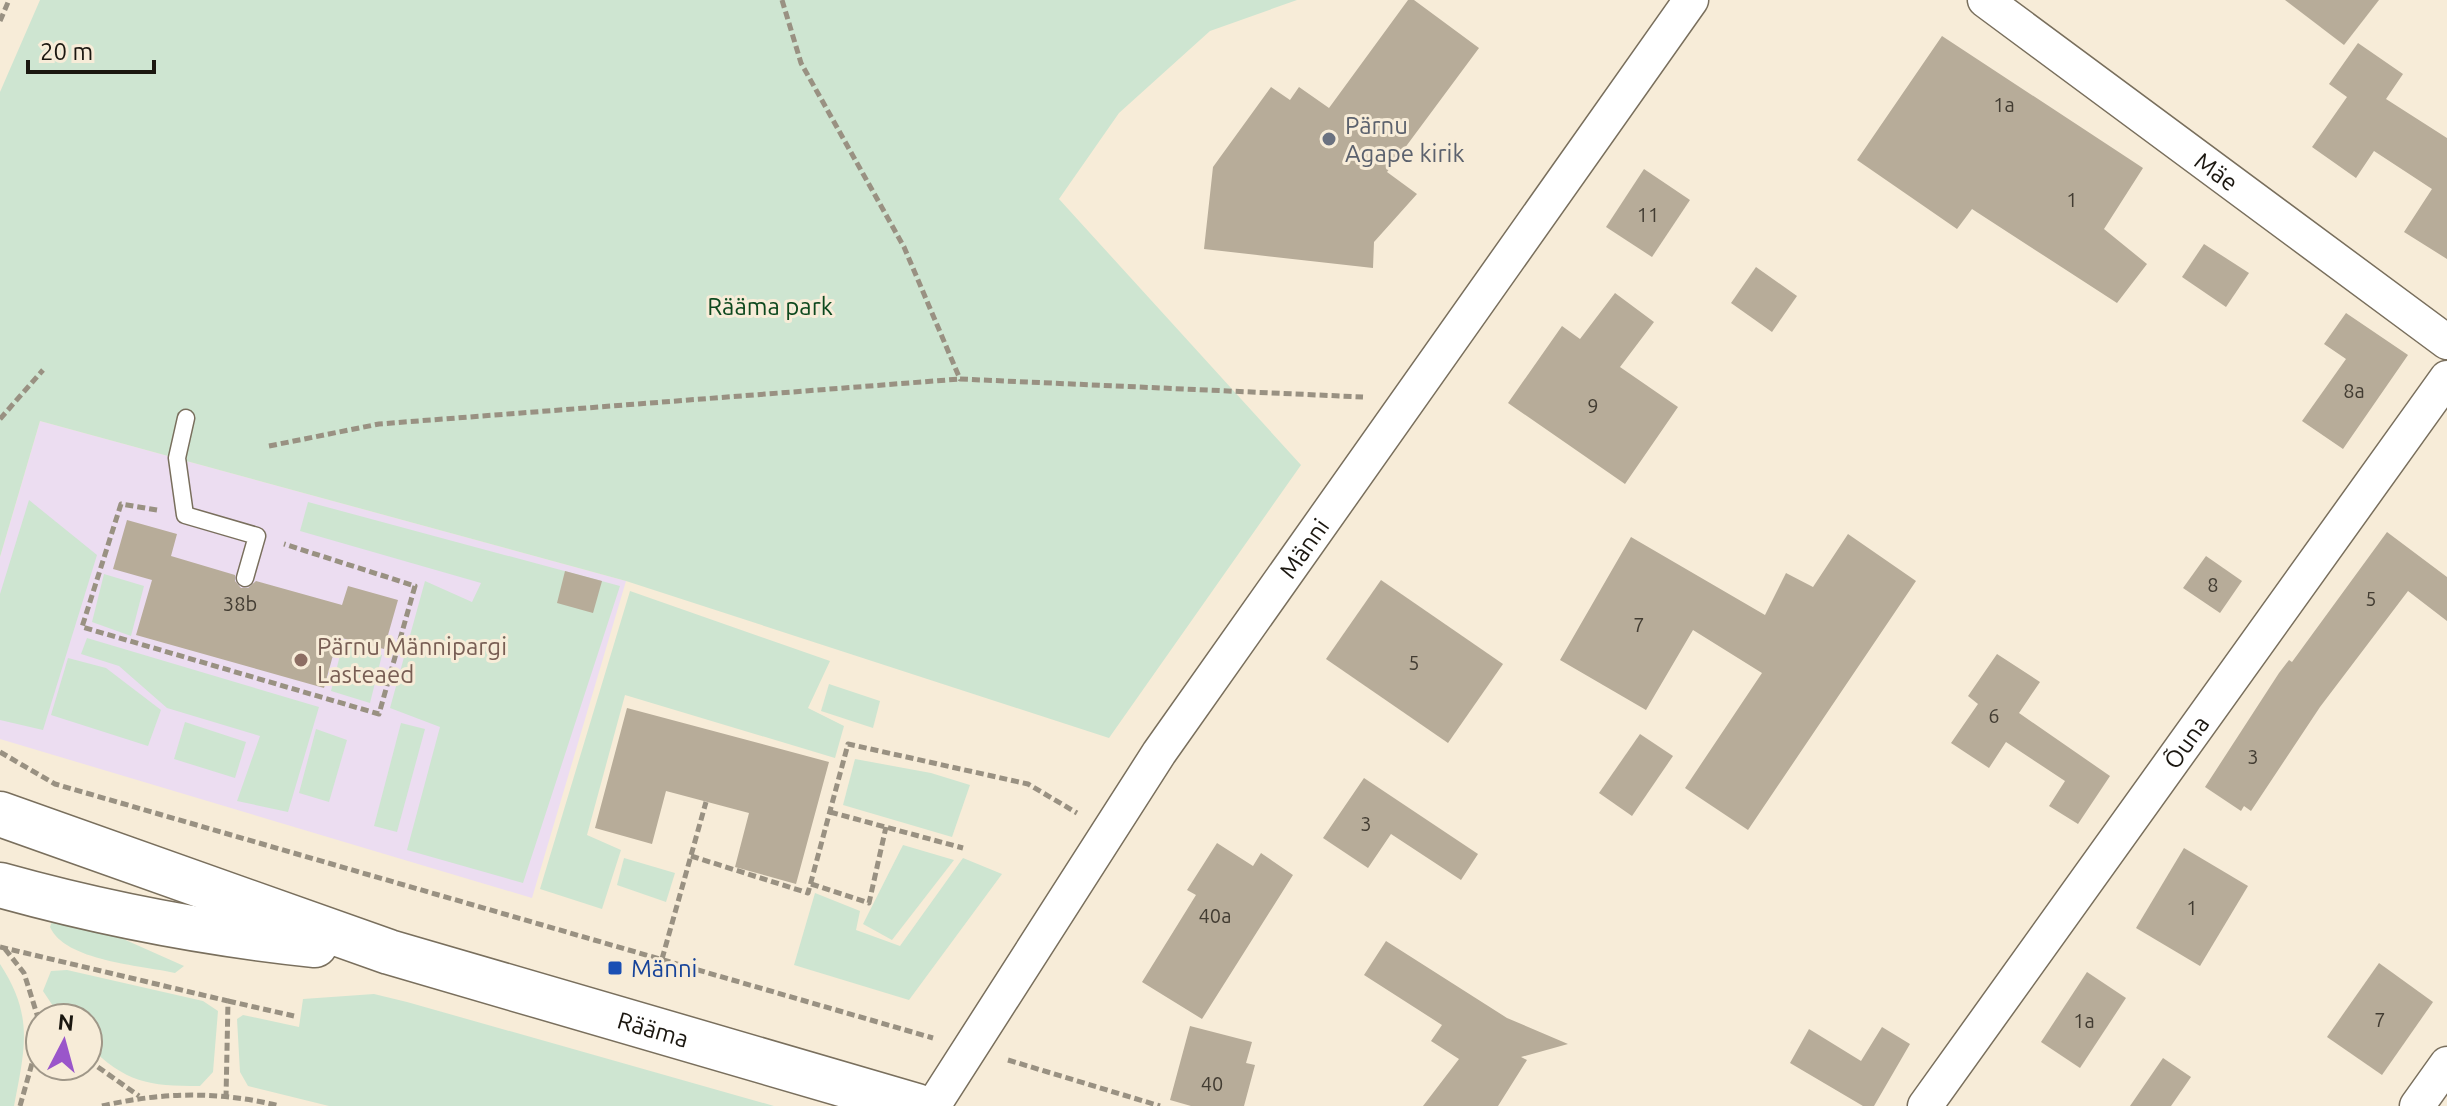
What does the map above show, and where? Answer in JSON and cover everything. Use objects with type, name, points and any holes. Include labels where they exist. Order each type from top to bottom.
[{"type":"main road","name":"Rääma","points":[[0,814],[389,952],[917,1106]]},
{"type":"main road","name":"Rääma","points":[[0,885],[78,907],[194,930],[389,952]]},
{"type":"street","name":"Männi","points":[[933,1106],[1168,741],[1691,0]]},
{"type":"street","name":"Mäe","points":[[1985,0],[2447,342]]},
{"type":"street","name":"Õuna","points":[[1925,1106],[2447,378]]},
{"type":"street","points":[[2417,1106],[2447,1064]]},
{"type":"lane","points":[[186,418],[177,458],[185,515],[257,536],[245,578]]},
{"type":"path","points":[[0,21],[9,0]]},
{"type":"path","points":[[782,0],[801,63],[904,247],[960,379]]},
{"type":"path","points":[[0,419],[43,370]]},
{"type":"path","points":[[269,446],[379,424],[960,379],[1409,399]]},
{"type":"path","points":[[185,515],[121,504],[82,627],[379,714],[415,586],[257,536]]},
{"type":"path","points":[[691,856],[808,893],[848,744],[1028,784],[1109,833]]},
{"type":"path","points":[[0,752],[55,784],[1160,1106]]},
{"type":"path","points":[[662,959],[706,802]]},
{"type":"path","points":[[830,812],[963,848]]},
{"type":"path","points":[[811,884],[869,903],[886,827]]},
{"type":"path","points":[[2,948],[294,1016]]},
{"type":"path","points":[[2,948],[24,973],[33,1002]]},
{"type":"path","points":[[226,1098],[228,1001]]},
{"type":"path","points":[[104,1071],[140,1097]]},
{"type":"path","points":[[20,1106],[27,1082]]},
{"type":"path","points":[[102,1106],[169,1093],[280,1106]]},
{"type":"shaded area","name":"Pärnu Männipargi Lasteaed","points":[[40,421],[626,581],[532,898],[0,739],[0,557]]},
{"type":"green space","name":"Rääma park","points":[[40,0],[1297,0],[1210,31],[1119,113],[1059,199],[1301,465],[1109,738],[626,581],[40,421],[0,557],[0,92]]},
{"type":"green space","points":[[29,500],[97,555],[43,730],[0,720],[0,594]]},
{"type":"green space","points":[[308,502],[620,586],[523,883],[407,850],[440,727],[390,708],[425,581],[472,602],[481,583],[300,531]]},
{"type":"green space","points":[[104,574],[144,586],[131,636],[92,622]]},
{"type":"green space","points":[[630,591],[830,661],[808,708],[844,726],[835,758],[625,695],[587,835],[621,850],[602,909],[540,889]]},
{"type":"green space","points":[[87,638],[319,707],[288,812],[237,801],[260,736],[167,708],[119,666],[81,654]]},
{"type":"green space","points":[[343,643],[382,655],[370,703],[331,691]]},
{"type":"green space","points":[[68,658],[106,668],[161,710],[148,746],[51,715]]},
{"type":"green space","points":[[829,684],[880,701],[873,728],[821,711]]},
{"type":"green space","points":[[185,722],[246,742],[235,778],[174,759]]},
{"type":"green space","points":[[401,723],[425,729],[397,832],[374,826]]},
{"type":"green space","points":[[316,729],[347,740],[329,802],[299,793]]},
{"type":"green space","points":[[855,759],[931,773],[970,785],[952,837],[843,805]]},
{"type":"green space","points":[[903,845],[954,860],[892,940],[863,924]]},
{"type":"green space","points":[[624,858],[675,873],[666,902],[617,885]]},
{"type":"green space","points":[[963,858],[1002,874],[909,1000],[794,965],[815,893],[860,911],[856,930],[900,946]]},
{"type":"green space","points":[[55,913],[94,926],[184,966],[175,973],[87,954],[58,938],[50,927]]},
{"type":"green space","points":[[0,964],[18,1000],[24,1033],[14,1106],[0,1106]]},
{"type":"green space","points":[[67,970],[203,1001],[218,1011],[213,1072],[200,1086],[152,1083],[126,1075],[104,1060],[104,1002],[50,1002],[43,991],[51,971]]},
{"type":"green space","points":[[374,994],[774,1106],[329,1106],[248,1086],[240,1072],[237,1019],[243,1015],[299,1027],[303,999]]},
{"type":"building","name":"Pärnu Agape kirik","points":[[1408,0],[1414,0],[1479,48],[1387,172],[1417,194],[1374,242],[1373,268],[1204,249],[1213,167],[1271,87],[1290,100],[1299,87],[1329,108]]},
{"type":"building","points":[[2285,0],[2379,0],[2344,45]]},
{"type":"building","points":[[1942,36],[2143,168],[2104,229],[2147,264],[2117,303],[1972,209],[1957,229],[1857,160]]},
{"type":"building","points":[[2358,43],[2403,74],[2386,99],[2447,138],[2447,259],[2404,232],[2432,189],[2374,151],[2356,178],[2312,147],[2347,97],[2329,84]]},
{"type":"building","points":[[1644,169],[1690,200],[1652,257],[1606,227]]},
{"type":"building","points":[[2204,244],[2249,273],[2226,307],[2182,277]]},
{"type":"building","points":[[1756,267],[1797,296],[1772,332],[1731,303]]},
{"type":"building","points":[[1615,293],[1654,322],[1620,367],[1678,407],[1625,484],[1508,403],[1562,326],[1580,339]]},
{"type":"building","points":[[2346,313],[2408,355],[2343,449],[2302,421],[2346,359],[2324,344]]},
{"type":"building","points":[[127,520],[177,534],[171,556],[235,575],[235,581],[241,588],[248,588],[256,581],[342,605],[348,586],[398,600],[384,649],[338,637],[324,688],[136,635],[152,580],[113,569]]},
{"type":"building","points":[[2387,532],[2447,577],[2447,621],[2408,591],[2320,707],[2251,811],[2244,806],[2241,811],[2205,787],[2279,673],[2289,660],[2292,662]]},
{"type":"building","points":[[1848,534],[1916,581],[1748,830],[1685,788],[1762,673],[1693,630],[1646,710],[1560,660],[1631,537],[1765,615],[1786,573],[1813,587]]},
{"type":"building","points":[[2206,556],[2242,581],[2220,613],[2183,588]]},
{"type":"building","points":[[565,571],[602,581],[593,613],[557,603]]},
{"type":"building","points":[[1381,580],[1503,664],[1448,743],[1326,659]]},
{"type":"building","points":[[1997,654],[2040,682],[2019,713],[2110,776],[2078,824],[2049,806],[2065,781],[2006,742],[1989,768],[1951,743],[1978,704],[1968,696]]},
{"type":"building","points":[[627,708],[829,762],[796,884],[735,867],[749,813],[666,791],[652,844],[595,828]]},
{"type":"building","points":[[1640,734],[1673,756],[1632,816],[1599,793]]},
{"type":"building","points":[[1364,778],[1478,854],[1461,880],[1391,834],[1368,868],[1323,838]]},
{"type":"building","points":[[1217,843],[1253,866],[1261,853],[1293,875],[1202,1019],[1142,982],[1196,895],[1187,890]]},
{"type":"building","points":[[2184,848],[2248,886],[2200,966],[2136,928]]},
{"type":"building","points":[[1386,941],[1507,1018],[1568,1044],[1521,1057],[1527,1060],[1498,1106],[1423,1106],[1459,1059],[1431,1041],[1442,1025],[1364,975]]},
{"type":"building","points":[[2379,963],[2433,1002],[2382,1075],[2327,1037]]},
{"type":"building","points":[[2087,972],[2126,998],[2080,1068],[2041,1042]]},
{"type":"building","points":[[1190,1026],[1252,1042],[1246,1063],[1255,1065],[1244,1106],[1191,1106],[1170,1100]]},
{"type":"building","points":[[1882,1027],[1910,1044],[1874,1106],[1863,1106],[1790,1063],[1809,1029],[1861,1061]]},
{"type":"building","points":[[2163,1058],[2191,1077],[2171,1106],[2130,1106]]},
{"type":"place","name":"Pärnu Agape kirik","points":[[1329,139]]},
{"type":"place","name":"Pärnu Männipargi Lasteaed","points":[[301,660]]},
{"type":"place","name":"Männi","points":[[615,968]]}]
